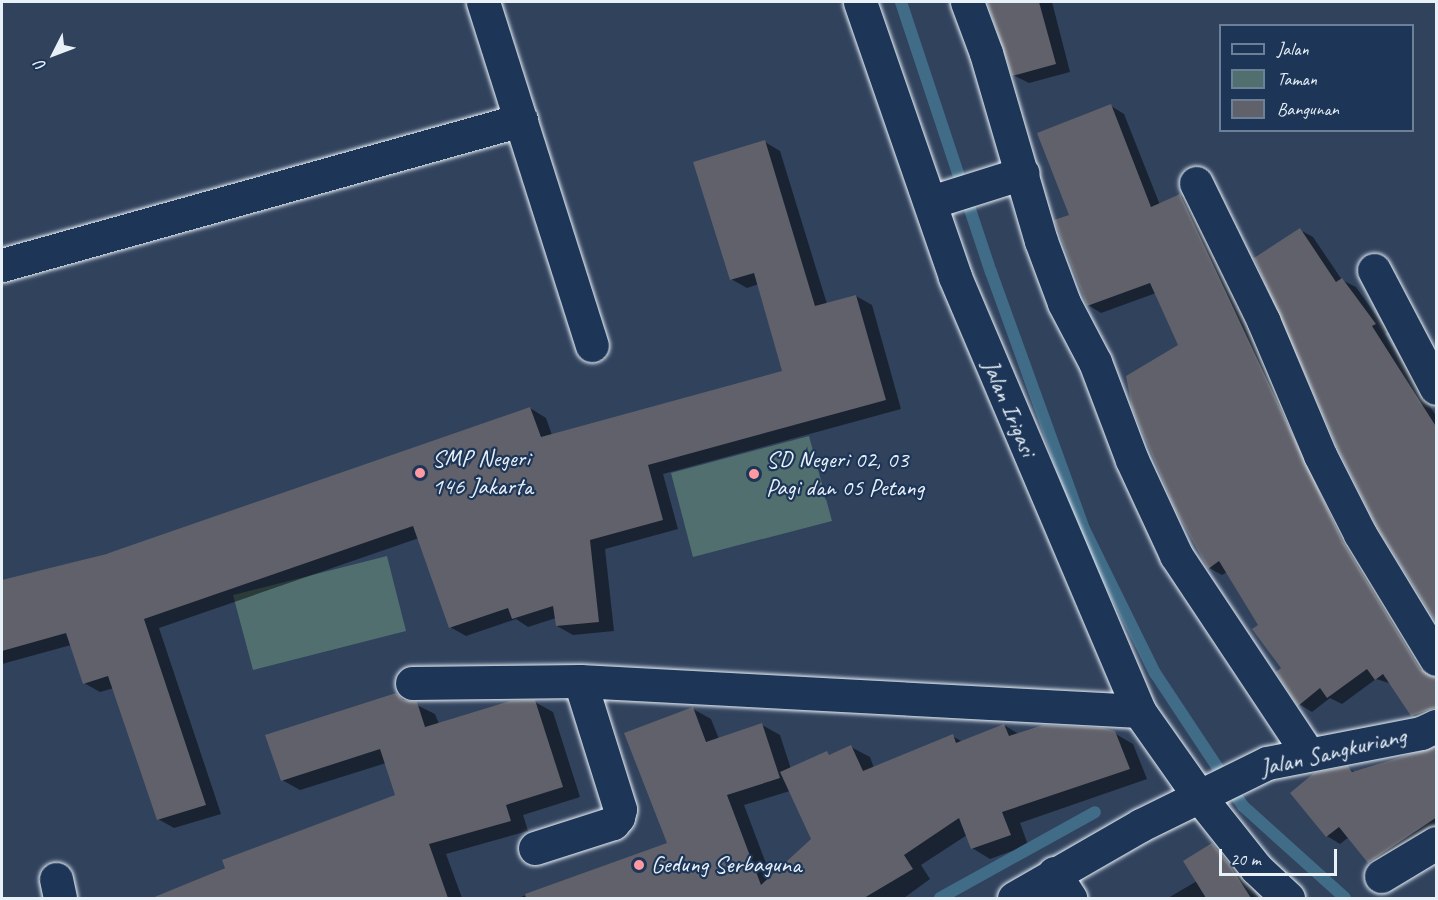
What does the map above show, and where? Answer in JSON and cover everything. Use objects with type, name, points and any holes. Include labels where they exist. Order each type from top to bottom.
[{"type":"street","points":[[483,2],[592,345]]},
{"type":"street","name":"Jalan Irigasi","points":[[860,2],[944,198],[959,288],[1139,711],[1256,868],[1288,898]]},
{"type":"street","points":[[967,2],[1018,175],[1064,303],[1095,362],[1162,527],[1182,564],[1308,754]]},
{"type":"street","points":[[2,266],[521,120]]},
{"type":"street","points":[[944,198],[1018,175]]},
{"type":"street","points":[[1196,183],[1263,320],[1320,456],[1360,534],[1437,659]]},
{"type":"street","points":[[1374,270],[1437,388]]},
{"type":"street","points":[[412,683],[580,681],[1139,711]]},
{"type":"street","points":[[535,848],[613,823],[618,817],[620,809],[580,681]]},
{"type":"street","name":"Jalan Sangkuriang","points":[[1014,898],[1062,886],[1202,794],[1267,763],[1437,726]]},
{"type":"street","points":[[1381,876],[1437,843]]},
{"type":"green space","points":[[809,436],[832,521],[693,557],[671,473]]},
{"type":"green space","points":[[387,556],[406,631],[253,670],[233,595]]},
{"type":"building","points":[[987,2],[1039,2],[1056,64],[1012,76]]},
{"type":"building","points":[[1111,104],[1151,207],[1180,194],[1343,542],[1420,669],[1437,678],[1437,707],[1411,716],[1383,674],[1375,680],[1367,669],[1327,698],[1320,688],[1298,706],[1276,672],[1281,668],[1252,629],[1258,625],[1219,561],[1208,569],[1175,509],[1132,408],[1126,376],[1178,345],[1150,283],[1087,306],[1054,220],[1069,215],[1037,133]]},
{"type":"building","points":[[765,140],[815,306],[856,295],[886,400],[648,465],[663,520],[590,540],[599,622],[556,626],[553,606],[512,619],[508,608],[449,628],[413,526],[144,619],[206,805],[157,820],[108,676],[83,684],[66,633],[2,651],[2,580],[106,554],[530,407],[541,437],[782,371],[754,273],[730,280],[693,162]]},
{"type":"building","points":[[1300,228],[1336,282],[1342,278],[1376,324],[1372,326],[1437,428],[1437,624],[1376,525],[1337,447],[1254,258]]},
{"type":"building","points":[[396,693],[403,700],[417,702],[425,727],[510,701],[535,700],[563,787],[506,805],[511,821],[429,844],[448,898],[152,898],[225,868],[222,860],[395,795],[380,749],[281,781],[265,735]]},
{"type":"building","points":[[693,707],[706,742],[762,723],[780,778],[727,795],[761,885],[811,839],[780,772],[827,751],[829,755],[851,745],[863,771],[953,734],[956,743],[1004,724],[1009,736],[1043,725],[1103,728],[1115,731],[1130,769],[1002,812],[1011,835],[971,849],[959,818],[904,855],[913,869],[864,898],[526,898],[525,894],[667,843],[624,733]]},
{"type":"building","points":[[1437,746],[1437,817],[1368,863],[1339,827],[1326,837],[1290,793],[1314,773],[1348,766],[1352,772]]},
{"type":"building","points":[[1212,843],[1251,898],[1206,898],[1183,861]]},
{"type":"waterway","points":[[901,2],[991,272],[1084,529],[1155,673],[1243,806],[1345,898]]},
{"type":"waterway","points":[[940,898],[1095,812]]},
{"type":"place","name":"SMP Negeri 146 Jakarta","points":[[420,473]]},
{"type":"place","name":"SD Negeri 02, 03 Pagi dan 05 Petang","points":[[754,474]]},
{"type":"place","name":"Gedung Serbaguna","points":[[639,865]]}]
